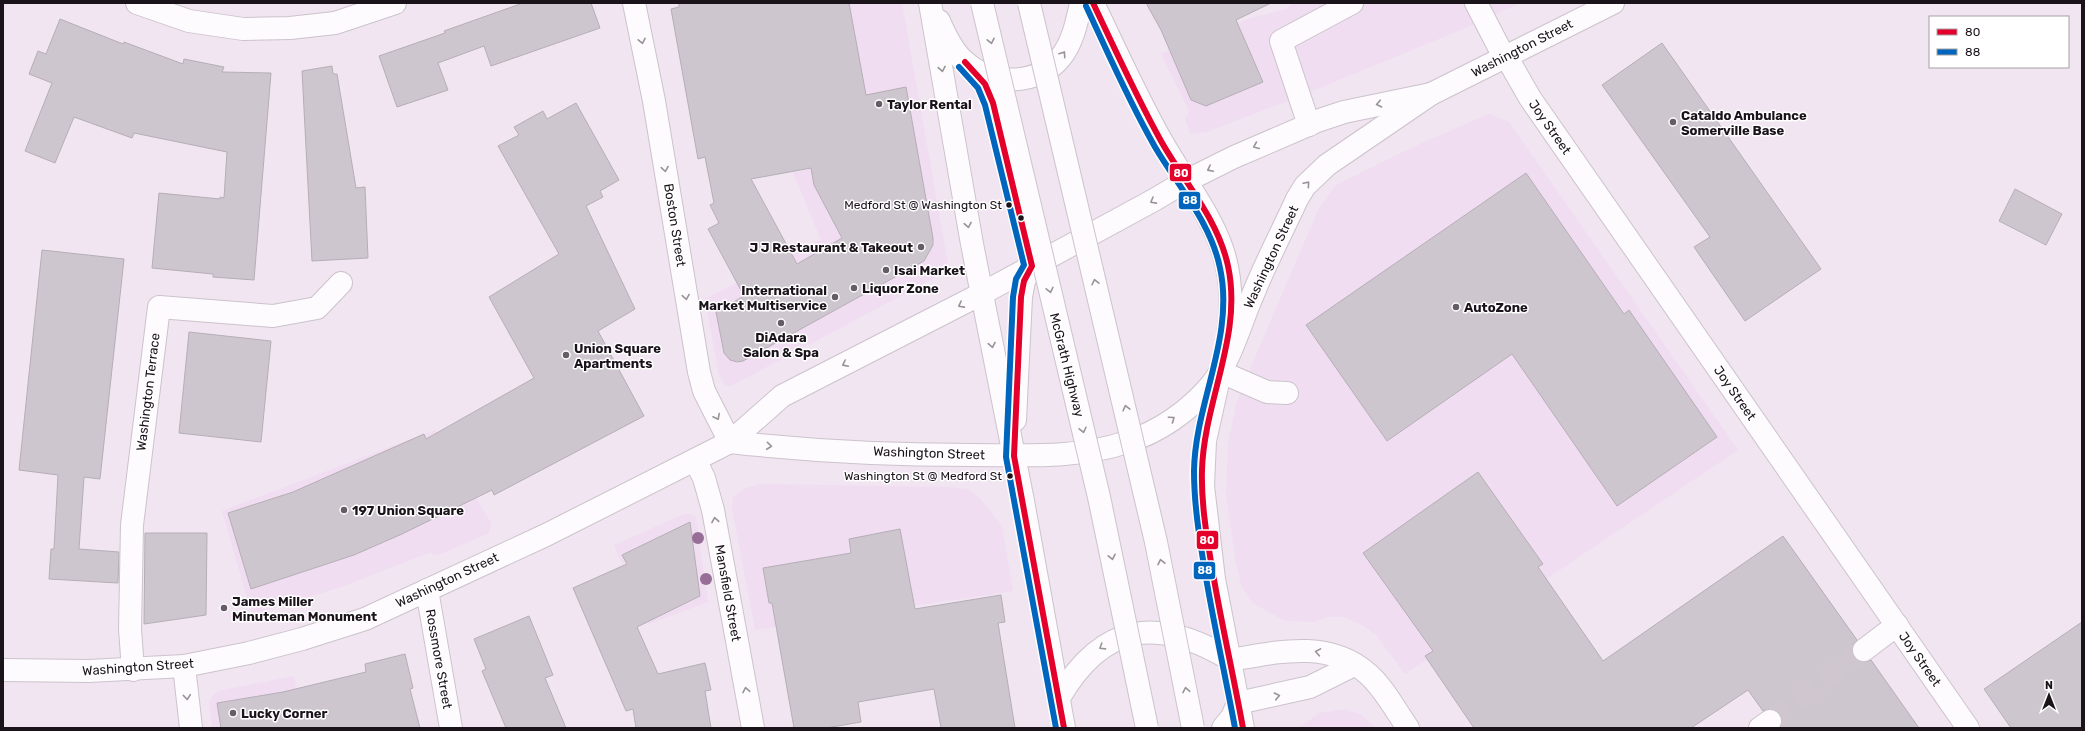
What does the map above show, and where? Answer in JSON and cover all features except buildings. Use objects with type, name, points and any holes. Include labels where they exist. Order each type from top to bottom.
[{"type":"main road","points":[[137,3],[189,21],[243,29],[290,28],[335,23],[395,3]]},
{"type":"main road","name":"Boston Street","points":[[634,3],[654,101],[699,372],[704,391],[730,442]]},
{"type":"main road","points":[[931,3],[943,29],[965,62],[985,84],[993,103],[1032,266],[1024,281],[1020,297],[1014,456]]},
{"type":"main road","points":[[931,3],[981,294],[1014,456],[1059,698],[1066,726]]},
{"type":"main road","name":"McGrath Highway","points":[[982,3],[1099,497],[1147,728]]},
{"type":"main road","points":[[1029,3],[1156,542],[1193,728]]},
{"type":"main road","points":[[965,62],[984,75],[997,78],[1023,79],[1044,72],[1054,65],[1068,45],[1081,3]]},
{"type":"main road","points":[[1093,3],[1162,142],[1215,228],[1228,267],[1231,308],[1225,354],[1205,441],[1203,486],[1214,579],[1231,660],[1243,728]]},
{"type":"main road","points":[[1309,125],[1281,41],[1352,3]]},
{"type":"main road","name":"Joy Street","points":[[1476,3],[1505,57],[1530,98],[1968,728]]},
{"type":"main road","name":"Washington Street","points":[[730,442],[787,448],[948,455],[1014,456],[1092,450],[1124,443],[1147,435],[1192,404],[1220,372],[1254,290],[1304,186],[1336,158],[1431,94],[1613,3]]},
{"type":"main road","name":"Washington Street","points":[[3,670],[77,672],[184,666],[249,653],[302,639],[365,619],[546,535],[730,442],[782,396],[981,294],[1186,181],[1254,147],[1344,112],[1431,94]]},
{"type":"main road","name":"Washington Terrace","points":[[133,670],[130,629],[132,525],[159,307],[273,316],[318,308],[341,283]]},
{"type":"main road","points":[[1220,372],[1266,392],[1287,393]]},
{"type":"main road","name":"Mansfield Street","points":[[695,460],[704,478],[713,510],[753,728]]},
{"type":"main road","name":"Rossmore Street","points":[[427,590],[451,728]]},
{"type":"main road","points":[[1864,650],[1897,625]]},
{"type":"main road","points":[[1059,698],[1074,672],[1094,652],[1106,644],[1135,634],[1166,634],[1198,642],[1231,660],[1294,649],[1329,654],[1362,668],[1374,680],[1408,728]]},
{"type":"main road","points":[[1238,703],[1310,687],[1354,665]]},
{"type":"main road","points":[[184,666],[190,728]]},
{"type":"main road","points":[[1223,728],[1232,717],[1238,703]]},
{"type":"shaded area","points":[[761,3],[902,3],[948,264],[944,273],[731,386],[725,385],[719,375],[705,299],[821,240],[789,163]]},
{"type":"shaded area","points":[[1293,3],[1521,3],[1468,27],[1288,101],[1207,132],[1190,134],[1185,119],[1189,111],[1161,54],[1248,19],[1286,9]]},
{"type":"shaded area","points":[[1489,114],[1509,122],[1738,450],[1405,674],[1376,635],[1362,625],[1344,617],[1329,617],[1314,622],[1285,621],[1253,603],[1241,585],[1235,558],[1226,495],[1228,444],[1236,404],[1253,362],[1319,208],[1336,185],[1413,147]]},
{"type":"shaded area","name":"197 Union Square","points":[[435,430],[491,523],[489,533],[439,555],[429,553],[341,587],[252,615],[222,511]]},
{"type":"shaded area","points":[[759,484],[949,487],[967,489],[979,497],[1002,526],[1013,591],[755,630],[732,508],[733,497],[743,489]]},
{"type":"shaded area","points":[[684,514],[689,514],[696,517],[708,602],[649,624],[614,545]]},
{"type":"shaded area","points":[[294,676],[306,728],[212,728],[209,702],[213,695],[218,691]]},
{"type":"shaded area","points":[[1345,709],[1361,715],[1376,728],[1299,728],[1319,713]]},
{"type":"tunnel","points":[[1770,721],[1864,650]]},
{"type":"transit line","name":"80","points":[[1093,3],[1161,141],[1217,232],[1228,266],[1231,292],[1231,317],[1227,343],[1204,444],[1202,493],[1207,539],[1218,603],[1243,728]]},
{"type":"transit line","name":"88","points":[[1086,6],[1145,130],[1202,220],[1216,251],[1220,268],[1223,294],[1219,345],[1196,446],[1194,483],[1197,519],[1204,566],[1235,728]]},
{"type":"transit line","name":"80","points":[[965,62],[985,84],[993,103],[1032,266],[1024,281],[1021,297],[1014,456],[1064,728]]},
{"type":"transit line","name":"88","points":[[959,67],[978,88],[985,105],[1024,265],[1016,279],[1013,297],[1006,457],[1056,728]]},
{"type":"place","name":"Taylor Rental","points":[[879,104]]},
{"type":"place","name":"Cataldo Ambulance Somerville Base","points":[[1673,122]]},
{"type":"place","name":"Medford St @ Washington St","points":[[1009,205]]},
{"type":"place","name":"J J Restaurant & Takeout","points":[[921,247]]},
{"type":"place","name":"Isai Market","points":[[886,270]]},
{"type":"place","name":"Liquor Zone","points":[[854,288]]},
{"type":"place","name":"International Market Multiservice","points":[[835,297]]},
{"type":"place","name":"AutoZone","points":[[1456,307]]},
{"type":"place","name":"DiAdara Salon & Spa","points":[[781,323]]},
{"type":"place","name":"Union Square Apartments","points":[[566,355]]},
{"type":"place","name":"Washington St @ Medford St","points":[[1010,476]]},
{"type":"place","name":"197 Union Square","points":[[344,510]]},
{"type":"place","name":"James Miller Minuteman Monument","points":[[224,608]]},
{"type":"place","name":"Lucky Corner","points":[[233,713]]}]
